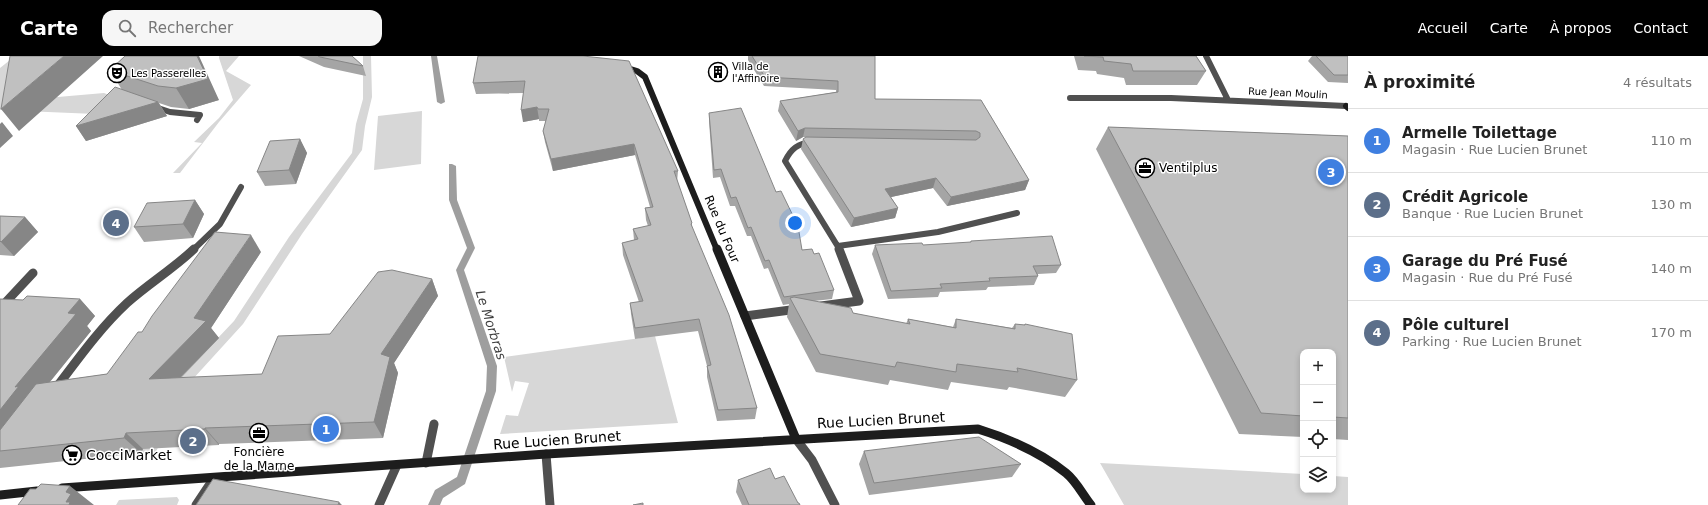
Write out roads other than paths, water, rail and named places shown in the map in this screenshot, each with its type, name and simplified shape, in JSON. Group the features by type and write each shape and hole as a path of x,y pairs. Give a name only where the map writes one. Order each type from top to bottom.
{"street":[{"path":"1206,56 1228,100"},
{"name":"Rue du Four","path":"612,64 636,69 645,76 796,439"},
{"name":"Rue Jean Moulin","path":"1070,98 1228,100 1347,106"},
{"path":"142,102 170,112 200,115 198,120"},
{"path":"745,316 858,301 838,246 785,161 789,151 803,142 818,142"},
{"path":"52,394 90,344 127,302 181,261 220,224 241,187"},
{"path":"838,246 938,232 1017,212"},
{"path":"5,303 33,273"},
{"path":"426,463 434,424"},
{"name":"Rue Lucien Brunet","path":"0,495 117,483 437,463 546,454 978,429 1028,448 1067,474 1091,505"},
{"path":"796,439 812,460 835,505"},
{"path":"546,454 550,505"},
{"path":"379,505 397,465"},
{"path":"196,505 214,478"}],"waterway":[{"name":"Le Morbras","path":"434,56 441,102"},
{"name":"Le Morbras","path":"434,505 439,494 461,480 491,391 492,366 460,270 471,248 453,200 452,166"}],"place":[{"name":"Villa de l'Affinoire","path":"718,72"},
{"name":"Les Passerelles","path":"117,73"},
{"name":"Ventilplus","path":"1145,168"},
{"name":"Garage du Pré Fusé","path":"1331,172"},
{"name":"Pôle culturel","path":"116,223"},
{"name":"Armelle Toilettage","path":"326,429"},
{"name":"Foncière de la Marne","path":"259,433"},
{"name":"Crédit Agricole","path":"193,441"},
{"name":"CocciMarket","path":"72,455"}]}
